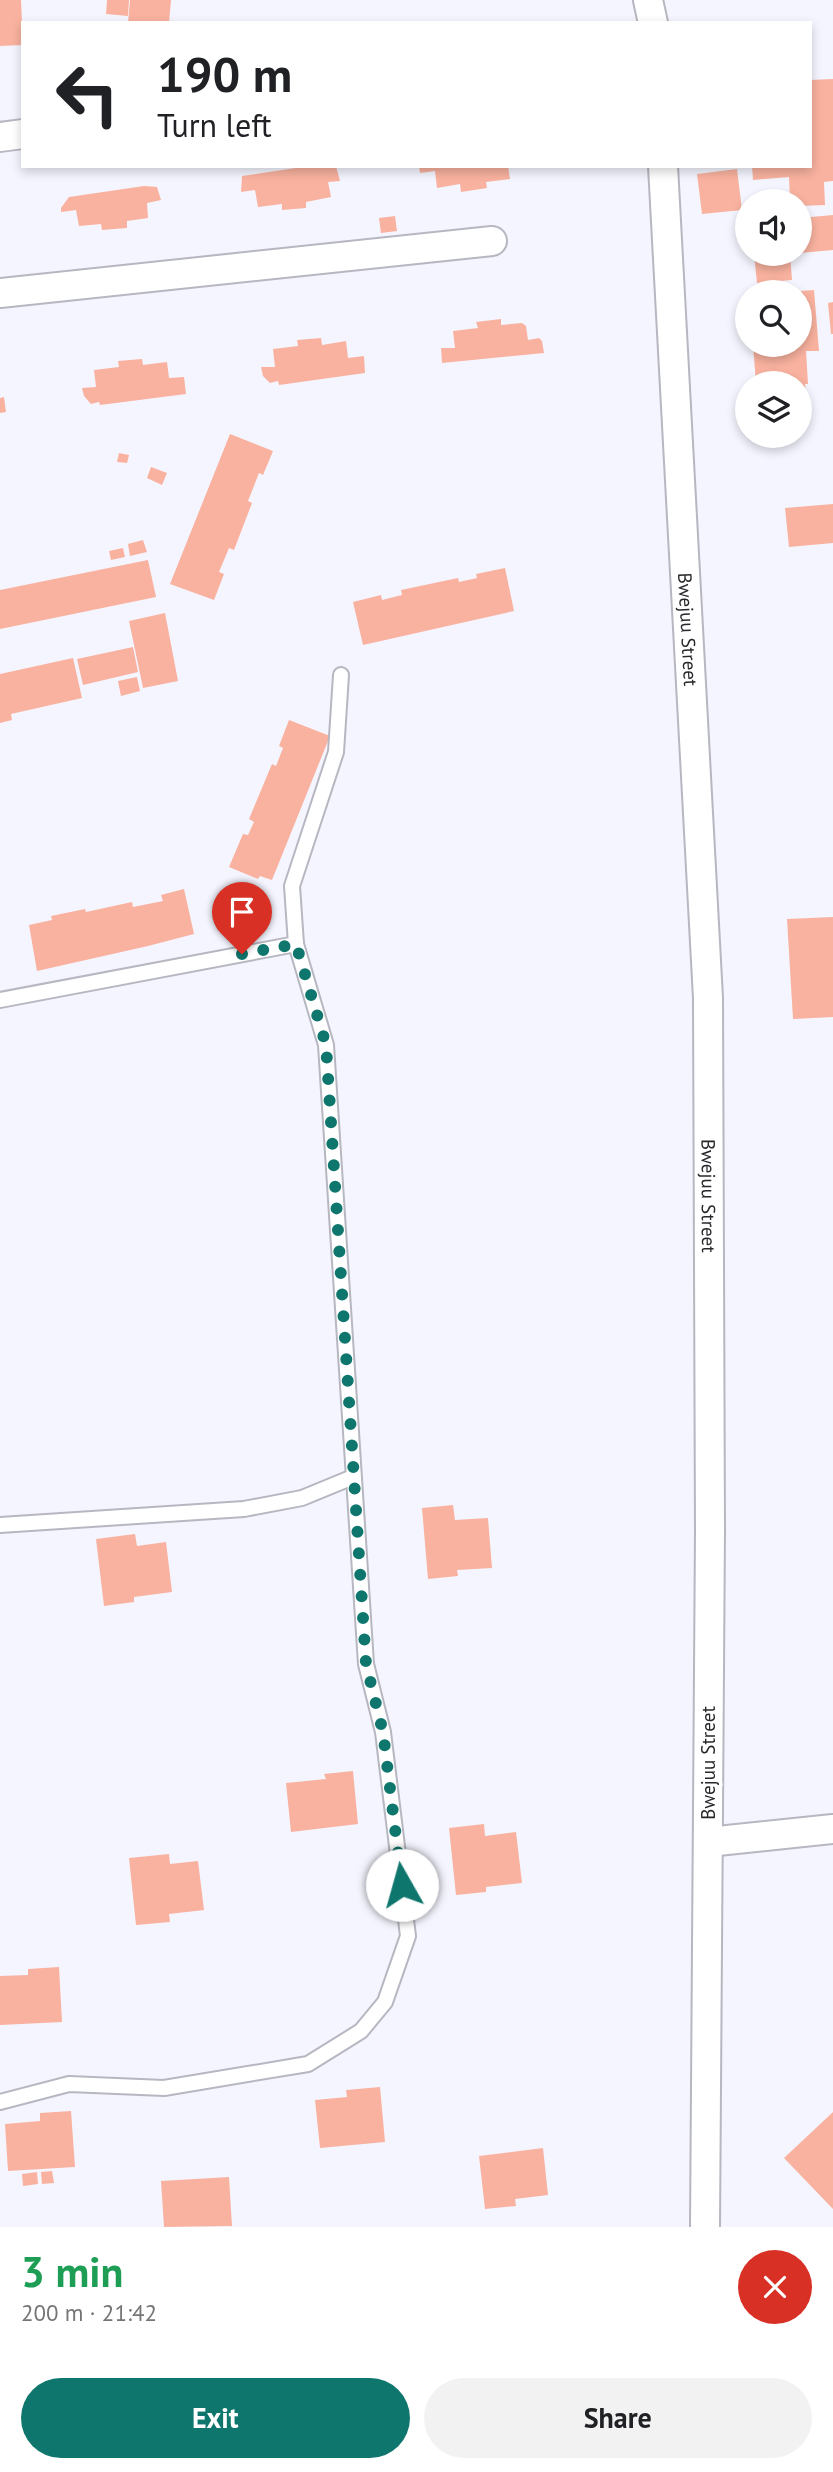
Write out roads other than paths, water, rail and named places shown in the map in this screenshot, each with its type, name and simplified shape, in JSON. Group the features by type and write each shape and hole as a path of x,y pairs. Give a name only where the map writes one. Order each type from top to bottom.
{"street":[{"path":"648,0 653,21"},
{"path":"0,137 21,134"},
{"name":"Bwejuu Street","path":"663,168 708,999 710,1544 705,2227"},
{"path":"0,293 492,241"},
{"path":"708,1842 833,1829"}],"lane":[{"path":"0,2102 69,2084 164,2088 307,2064 361,2031 385,2002 408,1936 383,1732 366,1664 326,1045 296,944 292,886 336,752 341,675"},
{"path":"0,1000 296,944"},
{"path":"0,1525 244,1508 302,1498 354,1477"}]}
